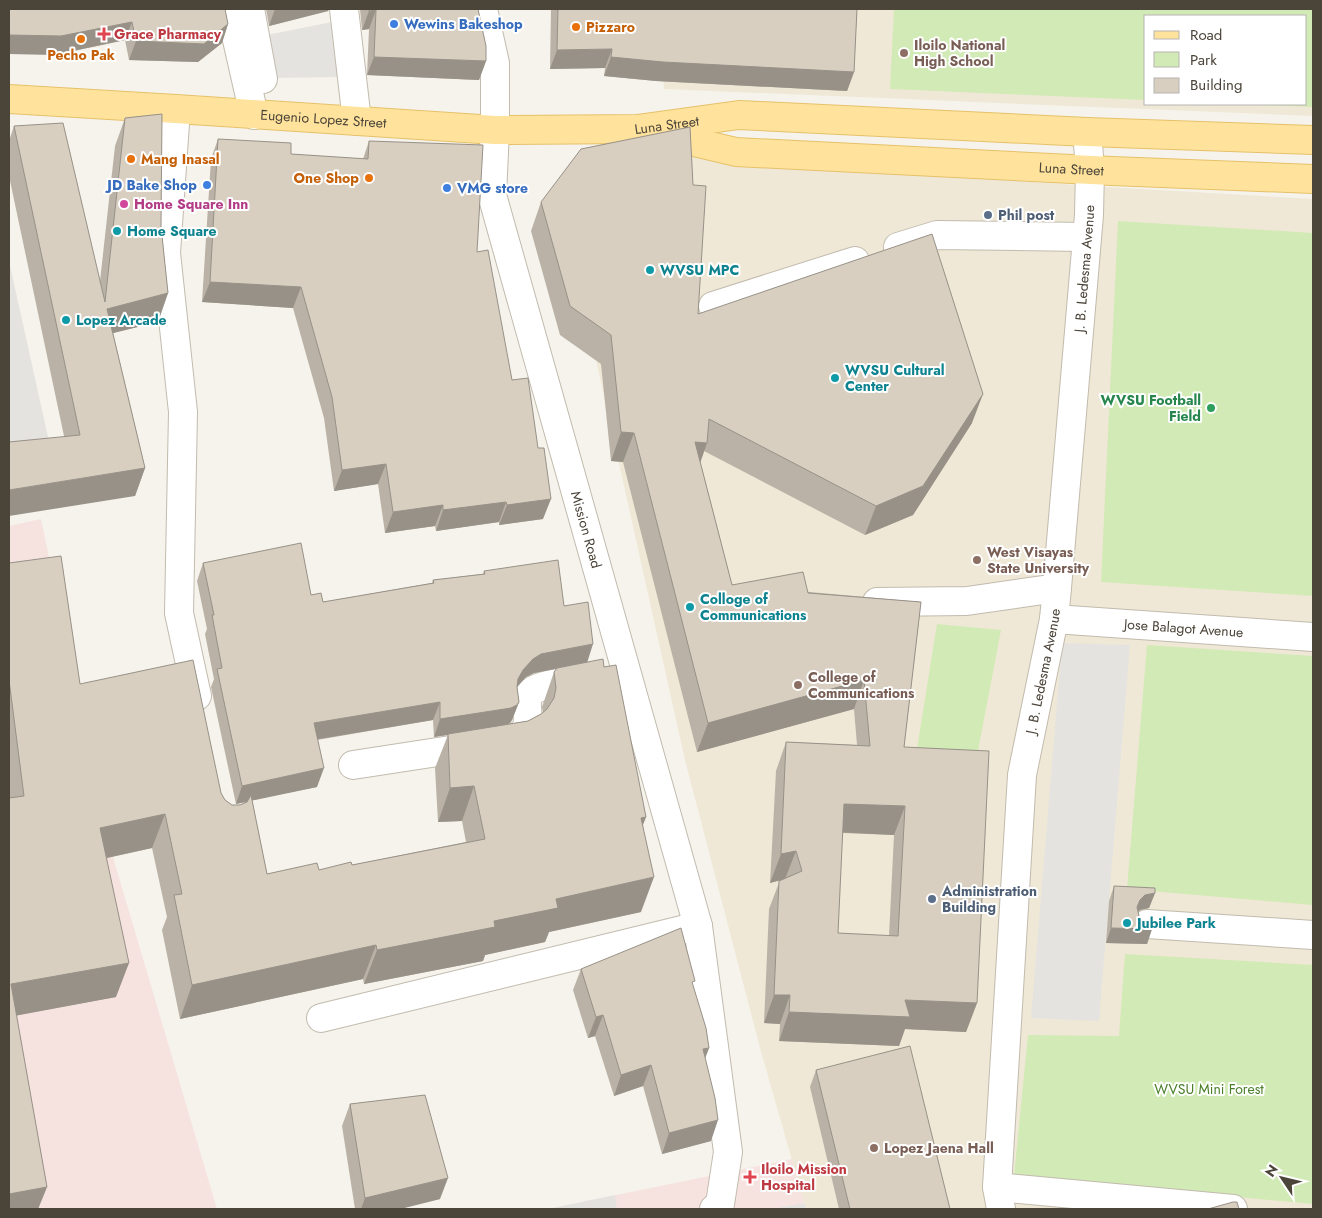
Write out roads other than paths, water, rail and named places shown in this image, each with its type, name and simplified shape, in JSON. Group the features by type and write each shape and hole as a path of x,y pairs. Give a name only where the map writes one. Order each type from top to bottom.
{"main road":[{"name":"Eugenio Lopez Street","path":"9,99 495,130 637,129"},
{"name":"Luna Street","path":"637,129 740,115 1087,132 1313,140"},
{"name":"Luna Street","path":"637,129 736,152 1313,178"}],"street":[{"path":"230,9 262,115"},
{"path":"250,9 262,115"},
{"path":"344,9 357,121"},
{"name":"Mission Road","path":"484,9 495,63 495,130 492,195 698,926 728,1152 720,1204 714,1209"},
{"path":"176,109 166,253 182,412 179,613 202,719"},
{"name":"J. B. Ledesma Avenue","path":"999,1198 1022,775 1054,619 1089,215 1090,169 1087,132"},
{"path":"713,306 937,235 1086,237"},
{"path":"848,602 967,601 1057,588"},
{"name":"Jose Balagot Avenue","path":"1054,619 1313,637"},
{"path":"353,765 510,741 521,735 528,724 526,704 530,694 537,688 626,671"},
{"path":"1147,924 1313,935"},
{"path":"321,1018 698,926"},
{"path":"999,1198 1232,1209"}],"place":[{"name":"Wewins Bakeshop","path":"394,24"},
{"name":"Pizzaro","path":"576,27"},
{"name":"Grace Pharmacy","path":"104,34"},
{"name":"Pecho Pak","path":"81,39"},
{"name":"Iloilo National High School","path":"904,53"},
{"name":"Mang Inasal","path":"131,159"},
{"name":"One Shop","path":"369,178"},
{"name":"JD Bake Shop","path":"207,185"},
{"name":"VMG store","path":"447,188"},
{"name":"Home Square Inn","path":"124,204"},
{"name":"Phil post","path":"988,215"},
{"name":"Home Square","path":"117,231"},
{"name":"WVSU MPC","path":"650,270"},
{"name":"Lopez Arcade","path":"66,320"},
{"name":"WVSU Cultural Center","path":"835,378"},
{"name":"WVSU Football Field","path":"1211,408"},
{"name":"West Visayas State University","path":"977,560"},
{"name":"Colloge of Communications","path":"690,607"},
{"name":"College of Communications","path":"798,685"},
{"name":"Administration Building","path":"932,899"},
{"name":"Jubilee Park","path":"1127,923"},
{"name":"Lopez Jaena Hall","path":"874,1148"},
{"name":"Iloilo Mission Hospital","path":"750,1177"}],"park label":[{"name":"WVSU Mini Forest","path":"1209,1089"}]}
